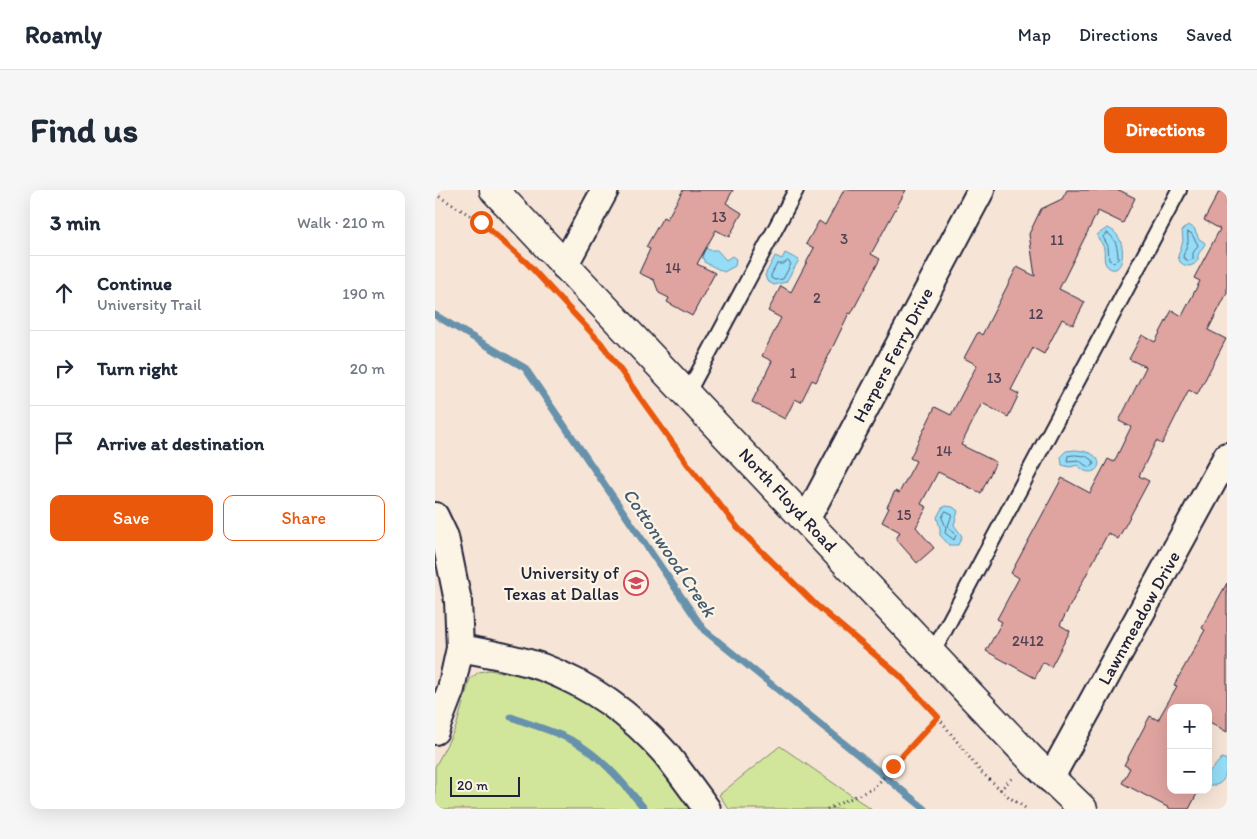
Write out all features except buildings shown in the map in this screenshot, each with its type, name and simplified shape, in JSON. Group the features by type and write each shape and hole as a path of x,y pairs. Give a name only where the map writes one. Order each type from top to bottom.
{"street":[{"name":"North Floyd Road","path":"494,190 1050,779 1083,809"},
{"path":"564,266 605,190"},
{"name":"Harpers Ferry Drive","path":"806,520 981,190"},
{"name":"Lawnmeadow Drive","path":"1050,779 1227,456"},
{"path":"435,516 445,537 458,601 460,648 451,689 435,730"},
{"path":"460,648 541,667 577,682 602,696 631,720 665,754 707,809"}],"lane":[{"path":"687,394 796,190"},
{"path":"932,654 1179,190"}],"path":[{"path":"435,194 481,222 521,258"},
{"path":"601,343 689,466 739,529 816,605 899,675 938,717 980,771 1000,790 1027,809"},
{"path":"827,809 874,788 938,717"},
{"path":"1000,790 1016,775"}],"green space":[{"path":"489,670 537,680 575,697 595,709 631,738 661,771 691,809 435,809 435,767 456,727 470,679 479,672"},
{"path":"780,746 871,809 729,809 719,795"}],"water":[{"path":"1188,225 1194,228 1199,239 1205,244 1198,255 1198,260 1190,266 1180,262 1178,256 1183,241 1182,230"},
{"path":"1107,228 1119,238 1122,246 1123,255 1121,262 1114,269 1106,265 1104,250 1097,235"},
{"path":"705,247 709,250 717,250 726,260 732,256 736,259 735,266 724,272 704,262 702,258"},
{"path":"785,253 799,260 786,282 774,285 767,281 765,275 775,256 782,259"},
{"path":"1066,451 1088,452 1095,457 1099,462 1095,470 1090,472 1084,471 1078,465 1070,467 1062,465 1061,456"},
{"path":"946,506 953,507 958,511 954,525 962,536 958,545 949,545 940,535 937,517 942,508"},
{"path":"1222,758 1227,760 1224,778 1218,784 1212,785 1212,769"}],"waterway":[{"name":"Cottonwood Creek","path":"435,315 525,368 704,630 925,809"},
{"path":"511,717 560,735 586,749 610,769 645,809"}],"place":[{"name":"University of Texas at Dallas","path":"636,583"}],"route":[{"path":"481,222 527,263 601,343 641,397 656,423 739,529 816,605 899,675 938,717 893,766"}]}
